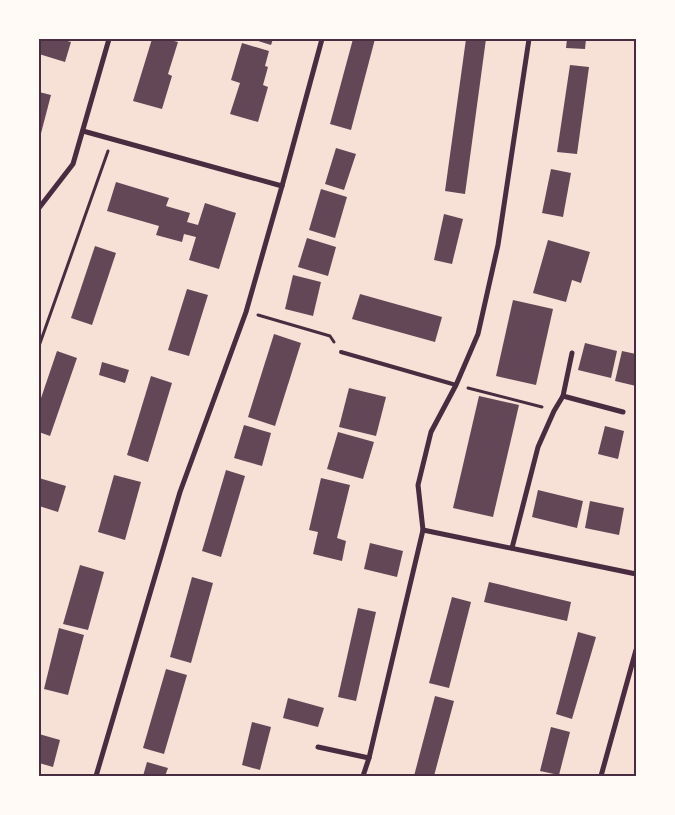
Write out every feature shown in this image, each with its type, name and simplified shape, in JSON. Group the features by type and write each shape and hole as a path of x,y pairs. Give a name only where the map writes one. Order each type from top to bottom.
{"street":[{"path":"39,208 74,164 109,39"},
{"path":"96,776 180,492 246,312 322,39"},
{"path":"363,776 369,758 423,530 418,485 432,432 456,385 478,334 498,245 529,39"},
{"path":"83,131 282,186"},
{"path":"512,548 538,447 563,396 572,353"},
{"path":"563,396 623,412"},
{"path":"423,530 636,574"},
{"path":"601,776 636,650"},
{"path":"318,747 369,758"}],"lane":[{"path":"341,352 456,385"}],"path":[{"path":"39,346 112,139"},
{"path":"246,312 330,336 341,352"},
{"path":"456,385 554,411"}],"building":[{"path":"39,39 60,39 71,42 65,62 39,54"},
{"path":"152,39 166,39 178,42 168,74 172,76 162,109 133,101"},
{"path":"252,39 273,39 271,45"},
{"path":"353,39 375,39 351,130 330,124"},
{"path":"466,39 486,39 465,194 445,191"},
{"path":"567,39 586,39 585,49 566,48"},
{"path":"242,43 269,51 265,66 268,67 263,85 268,87 258,122 230,114 240,83 231,80"},
{"path":"570,65 589,67 577,154 557,152"},
{"path":"39,92 51,95 39,141"},
{"path":"336,148 356,154 344,190 325,184"},
{"path":"551,169 571,173 563,217 542,213"},
{"path":"116,182 169,198 166,206 190,213 187,222 198,225 205,203 236,213 219,269 189,260 196,237 184,234 182,242 156,235 159,226 107,211"},
{"path":"321,189 347,197 335,238 309,230"},
{"path":"444,214 463,219 452,264 434,260"},
{"path":"307,238 336,247 328,276 298,267"},
{"path":"548,240 590,252 581,283 572,280 566,302 533,293"},
{"path":"95,246 116,253 92,325 71,318"},
{"path":"293,275 321,282 313,316 285,309"},
{"path":"187,289 208,295 189,356 168,350"},
{"path":"360,294 442,317 435,342 352,319"},
{"path":"513,300 553,309 536,385 496,376"},
{"path":"274,334 301,343 275,426 248,417"},
{"path":"585,343 617,351 611,378 578,370"},
{"path":"57,351 77,358 50,436 39,432 39,404"},
{"path":"622,351 636,354 636,386 615,381"},
{"path":"102,362 129,370 125,383 99,375"},
{"path":"151,376 172,383 148,462 127,455"},
{"path":"349,388 386,397 376,436 339,427"},
{"path":"479,396 519,405 493,517 453,508"},
{"path":"244,425 271,433 262,466 234,458"},
{"path":"605,426 624,431 618,459 598,454"},
{"path":"338,432 374,442 363,479 327,469"},
{"path":"226,470 245,476 221,557 202,551"},
{"path":"114,475 141,482 125,540 98,532"},
{"path":"39,478 66,486 58,512 39,506"},
{"path":"321,478 350,485 337,538 346,541 342,561 313,554 318,532 309,530"},
{"path":"538,490 583,501 577,528 532,517"},
{"path":"590,501 624,508 619,535 585,528"},
{"path":"370,543 403,551 397,577 364,569"},
{"path":"80,565 104,572 88,630 63,624"},
{"path":"192,577 213,583 191,663 170,657"},
{"path":"489,582 571,602 567,621 484,602"},
{"path":"452,597 471,602 449,688 429,683"},
{"path":"358,608 376,612 356,701 338,697"},
{"path":"59,628 84,635 68,695 44,689"},
{"path":"578,632 596,637 572,719 556,714"},
{"path":"166,669 187,675 164,754 143,748"},
{"path":"435,696 454,701 434,776 414,776"},
{"path":"288,698 324,708 318,727 283,718"},
{"path":"252,722 271,727 260,770 242,765"},
{"path":"551,727 570,732 559,775 540,771"},
{"path":"39,734 60,740 53,767 39,763"},
{"path":"147,762 168,768 165,776 143,776"}]}
